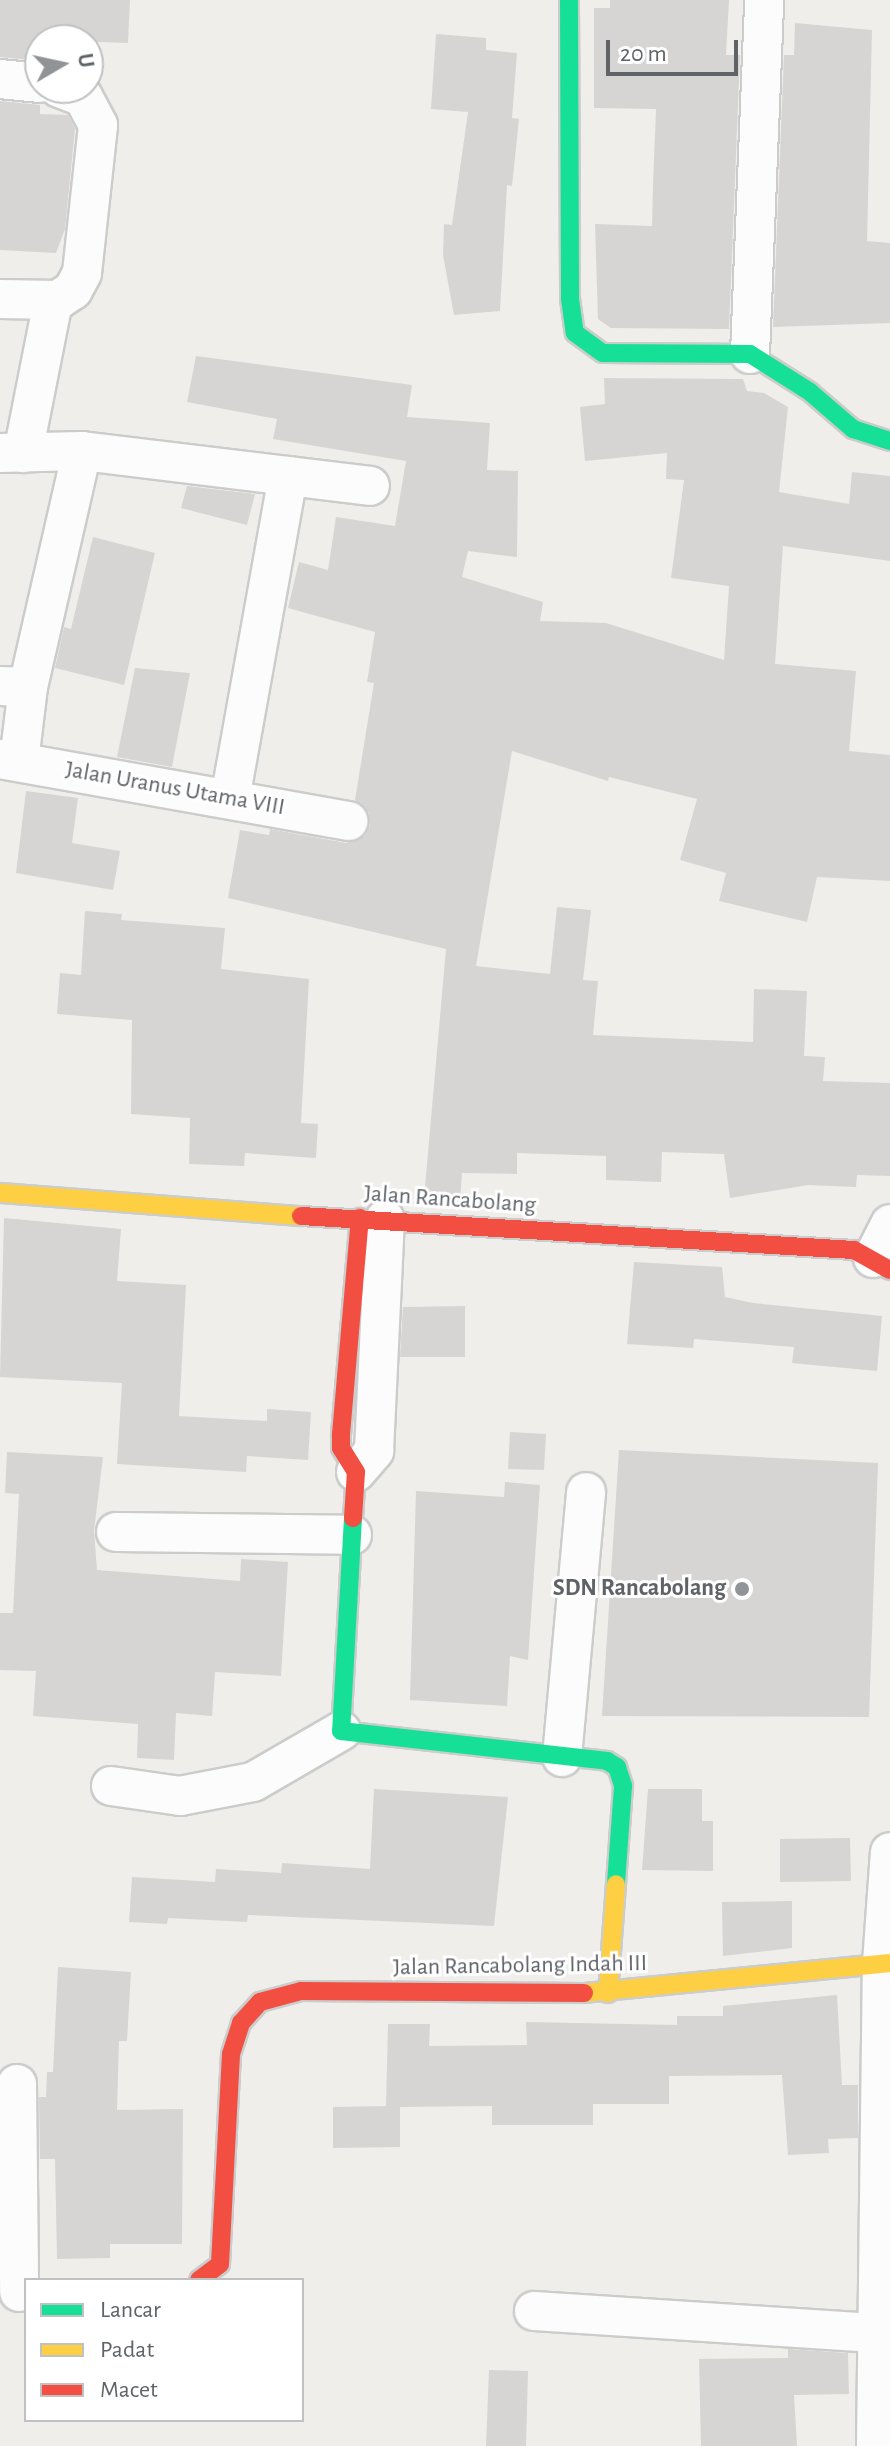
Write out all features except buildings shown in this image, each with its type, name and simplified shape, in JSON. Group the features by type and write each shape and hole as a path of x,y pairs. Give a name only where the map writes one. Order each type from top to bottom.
{"street":[{"path":"569,0 570,299 575,333 603,353 750,354 810,392 853,429 890,441"},
{"path":"750,354 764,0"},
{"path":"0,79 24,81"},
{"path":"0,299 53,301 68,295 79,281 91,220 98,125 81,104"},
{"path":"53,301 11,453 82,451 370,486"},
{"path":"10,760 14,686 82,451"},
{"path":"230,799 288,476"},
{"name":"Jalan Uranus Utama VIII","path":"10,760 349,821"},
{"name":"Jalan Rancabolang","path":"0,1193 854,1250 881,1264"},
{"path":"341,1731 356,1472 374,1451 372,1218"},
{"path":"881,1264 890,1224"},
{"path":"562,1757 586,1492"},
{"path":"116,1532 352,1535"},
{"path":"111,1786 180,1796 253,1782 341,1731 607,1761 617,1767 623,1786 608,1993"},
{"path":"876,2446 875,2333 890,1852"},
{"name":"Jalan Rancabolang Indah III","path":"202,2278 220,2264 231,2054 241,2023 260,2002 301,1991 608,1993 886,1963"},
{"path":"15,2292 17,2084"},
{"path":"534,2311 875,2333"}],"traffic: fast":[{"path":"569,0 570,299 575,333 603,353 750,354 810,392 853,429 890,441"},
{"path":"353,1518 341,1731 607,1761 617,1767 623,1786 616,1884"}],"traffic: slow":[{"path":"0,1193 301,1216"},
{"path":"608,1993 616,1884"},
{"path":"584,1993 890,1963"}],"traffic: jam":[{"path":"301,1216 854,1250 890,1270"},
{"path":"353,1518 356,1472 341,1448 341,1434 360,1218"},
{"path":"202,2278 220,2264 231,2054 241,2023 260,2002 301,1991 584,1993"}],"place":[{"name":"SDN Rancabolang","path":"742,1589"}]}
